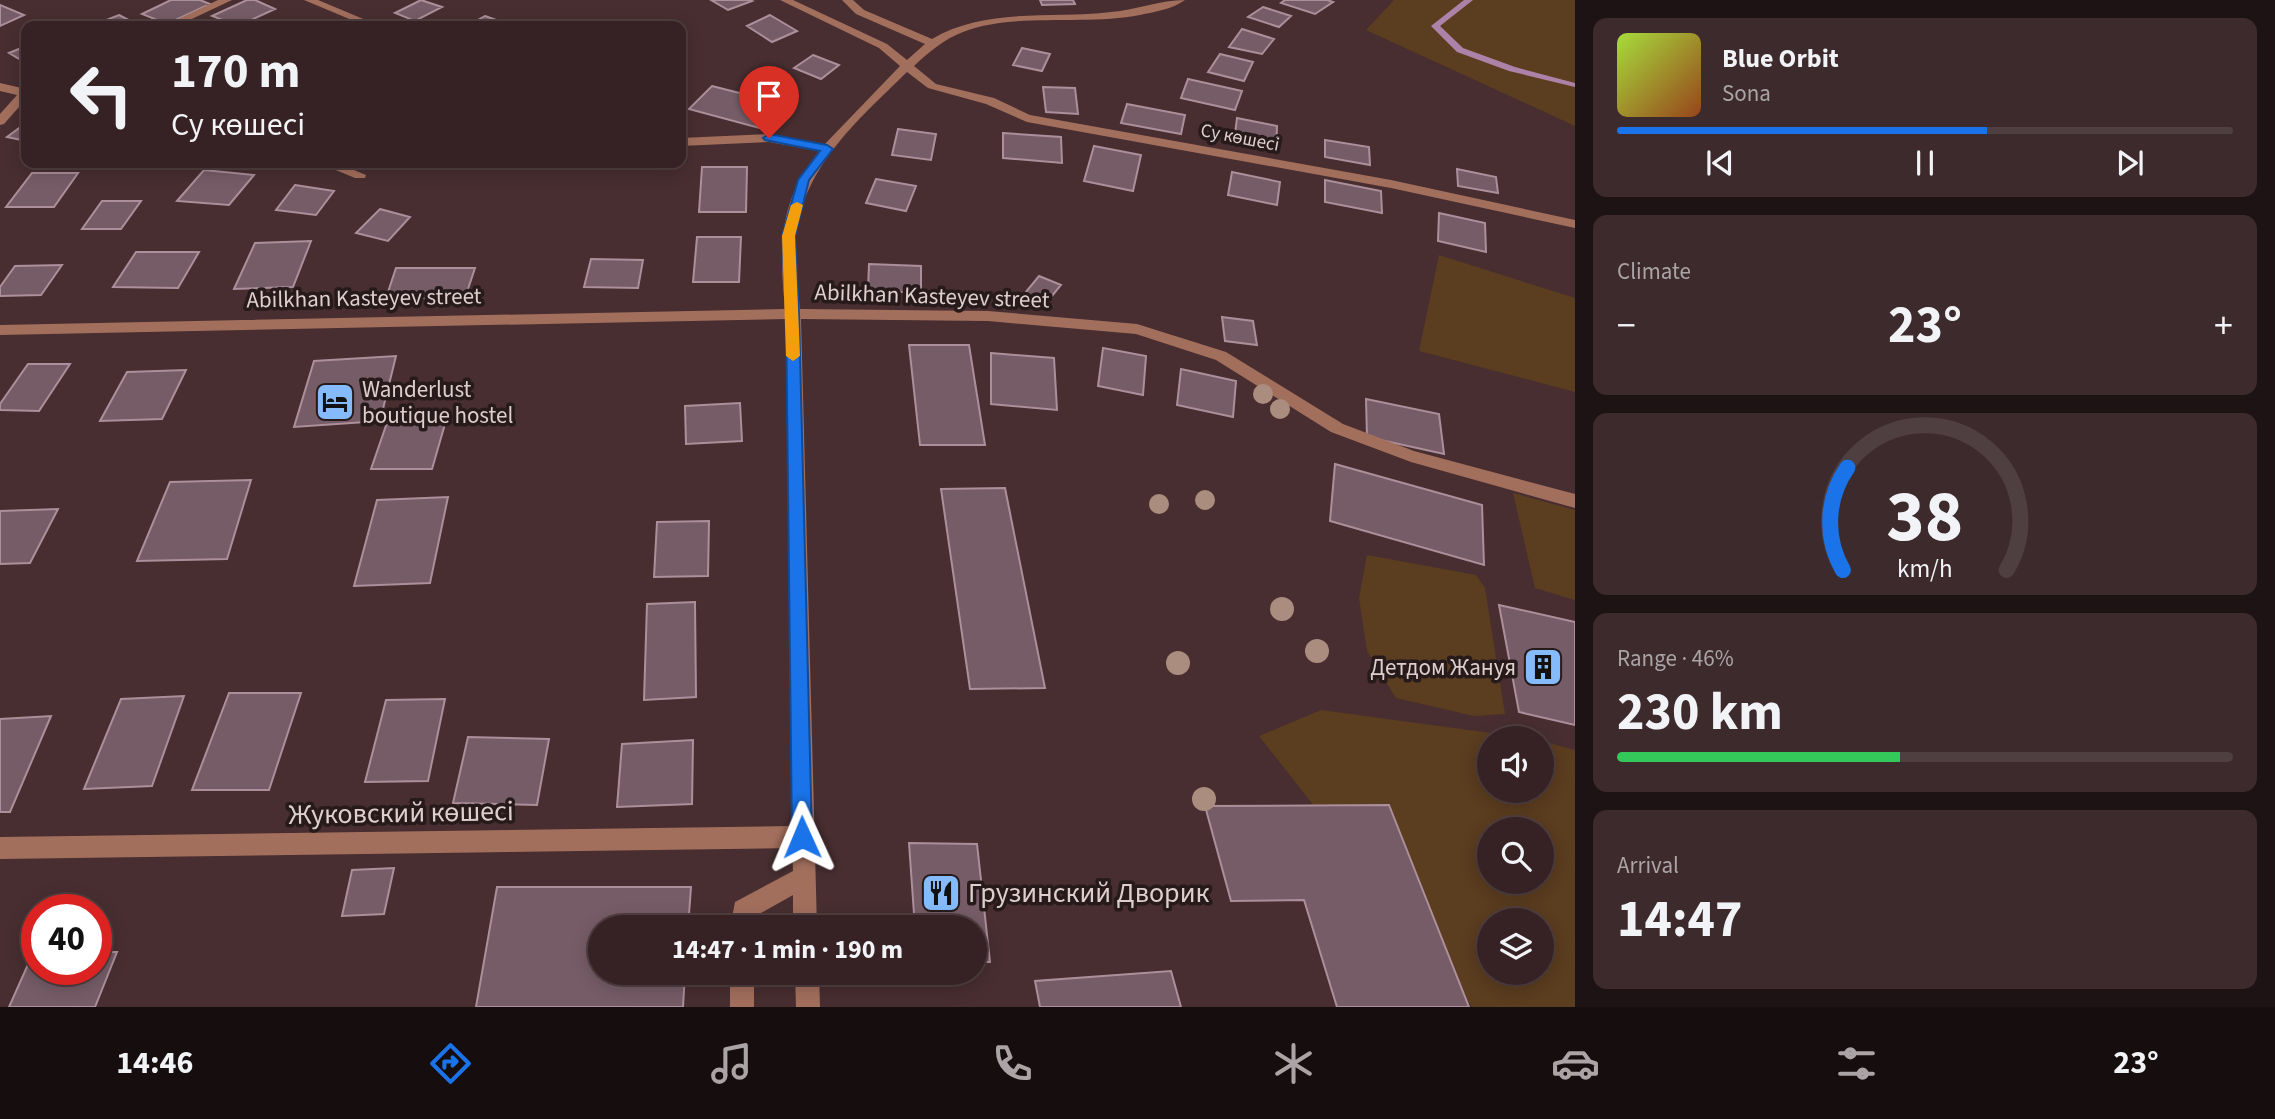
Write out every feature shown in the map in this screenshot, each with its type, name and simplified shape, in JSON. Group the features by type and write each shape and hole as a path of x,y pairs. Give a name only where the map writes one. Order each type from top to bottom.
{"street":[{"path":"180,21 227,0"},
{"path":"309,0 362,21"},
{"name":"Су көшесі","path":"785,0 883,46 932,86 990,102 1027,118 1391,184 1575,224"},
{"path":"847,0 860,12 933,43"},
{"path":"804,915 793,314 788,236 804,180 827,149 907,65 933,43 967,26 1018,18 1099,17 1165,7 1180,0"},
{"path":"0,87 21,91"},
{"path":"0,121 21,98"},
{"path":"686,142 769,138 827,149"},
{"path":"341,168 360,174"},
{"name":"Abilkhan Kasteyev street","path":"0,330 793,314 988,316 1137,330 1221,356 1337,428 1411,456 1575,501"},
{"name":"Жуковский көшесі","path":"0,848 802,837"},
{"path":"743,915 743,910 803,877"},
{"path":"742,985 742,1007"},
{"path":"807,985 808,1007"}],"shaded area":[{"path":"1394,0 1575,0 1575,126 1366,30"},
{"path":"1439,255 1575,298 1575,392 1419,351"},
{"path":"1513,493 1575,510 1575,600 1535,588"},
{"path":"1367,555 1476,575 1485,588 1505,714 1474,716 1396,698 1367,651 1359,598"},
{"path":"1321,710 1477,731 1477,803 1554,803 1554,744 1575,750 1575,1007 1472,1007 1259,736"}],"building":[{"path":"171,0 200,0 210,4 173,21 160,21 142,14"},
{"path":"247,0 255,0 275,9 249,21 225,21 212,16"},
{"path":"421,0 442,7 415,21 395,13"},
{"path":"711,0 749,0 752,1 728,10"},
{"path":"1040,0 1073,0 1075,4 1042,5"},
{"path":"1285,0 1333,2 1315,14 1281,3"},
{"path":"0,5 24,15 0,26"},
{"path":"1263,7 1291,16 1279,27 1248,17"},
{"path":"119,15 130,21 104,21"},
{"path":"770,15 797,31 772,42 747,26"},
{"path":"485,16 499,21 476,21"},
{"path":"1242,29 1274,39 1262,54 1229,47"},
{"path":"21,48 21,60 9,53"},
{"path":"1022,48 1050,54 1042,71 1013,65"},
{"path":"1220,54 1253,62 1244,81 1208,72"},
{"path":"813,55 839,65 821,79 794,68"},
{"path":"1188,79 1242,91 1235,110 1181,98"},
{"path":"712,86 790,106 763,129 689,109"},
{"path":"1043,87 1075,88 1078,114 1046,112"},
{"path":"1127,104 1185,115 1181,134 1121,123"},
{"path":"1237,118 1277,126 1276,150 1234,142"},
{"path":"21,127 21,140 7,137"},
{"path":"898,129 936,134 931,160 892,155"},
{"path":"1003,133 1061,137 1062,163 1003,158"},
{"path":"1325,140 1369,147 1370,165 1325,157"},
{"path":"1094,146 1141,155 1133,191 1084,181"},
{"path":"702,167 747,167 746,212 699,212"},
{"path":"1457,169 1496,177 1498,193 1458,186"},
{"path":"204,170 254,175 229,205 177,201"},
{"path":"1232,172 1280,182 1277,205 1228,195"},
{"path":"32,173 78,173 54,207 6,207"},
{"path":"876,179 916,186 906,211 866,203"},
{"path":"1325,180 1381,191 1382,213 1325,202"},
{"path":"295,185 334,191 316,215 276,210"},
{"path":"102,201 141,201 121,229 82,229"},
{"path":"380,209 410,217 388,241 356,233"},
{"path":"1439,213 1485,223 1486,252 1438,241"},
{"path":"697,237 741,237 739,282 693,282"},
{"path":"311,241 293,287 234,289 255,243"},
{"path":"136,252 199,252 178,288 113,287"},
{"path":"591,259 643,260 638,288 584,287"},
{"path":"869,264 921,266 921,293 868,290"},
{"path":"62,265 41,295 0,296 0,287 15,266"},
{"path":"396,268 475,268 465,298 386,298"},
{"path":"1039,276 1061,285 1047,302 1025,293"},
{"path":"1222,317 1253,321 1257,345 1225,341"},
{"path":"909,345 969,345 985,445 920,445"},
{"path":"1103,348 1146,356 1143,395 1098,386"},
{"path":"991,353 1054,358 1057,410 991,404"},
{"path":"396,356 380,421 294,427 314,361"},
{"path":"28,364 70,364 39,411 0,410 0,404"},
{"path":"1181,369 1236,381 1233,417 1177,405"},
{"path":"186,370 162,419 100,421 127,372"},
{"path":"1366,399 1439,414 1444,454 1367,437"},
{"path":"740,403 742,441 686,444 685,406"},
{"path":"389,417 447,417 432,469 371,469"},
{"path":"1335,464 1482,505 1484,565 1330,521"},
{"path":"251,480 227,559 137,561 170,482"},
{"path":"1005,488 1045,688 970,689 941,489"},
{"path":"448,497 430,583 354,586 377,500"},
{"path":"58,509 30,563 0,564 0,511"},
{"path":"709,521 708,576 654,577 657,522"},
{"path":"695,602 696,697 644,700 647,604"},
{"name":"Детдом Жануя","path":"1499,605 1575,622 1575,725 1519,712"},
{"path":"229,693 301,693 269,790 192,790"},
{"path":"184,696 152,786 84,789 121,699"},
{"path":"445,699 428,781 365,782 386,700"},
{"path":"51,716 10,812 0,812 0,719"},
{"path":"468,737 549,739 537,805 453,803"},
{"path":"693,740 692,804 617,807 622,744"},
{"path":"1389,805 1469,1007 1337,1007 1304,900 1231,901 1205,806"},
{"path":"909,843 977,844 985,915 914,915"},
{"path":"394,868 384,914 342,916 352,870"},
{"path":"497,887 691,887 689,915 588,915 588,985 684,985 683,1007 476,1007"},
{"path":"987,935 990,962 987,962"},
{"path":"112,952 117,952 112,964"},
{"path":"1171,971 1181,1007 1040,1007 1035,981"},
{"path":"21,980 21,985 104,985 95,1007 9,1007"}],"waterway":[{"path":"1469,0 1435,26 1460,50 1512,69 1575,85"}],"slow traffic":[{"path":"793,356 788,236 797,205"}],"place":[{"name":"Wanderlust boutique hostel","path":"335,402"},
{"name":"Детдом Жануя","path":"1543,667"},
{"name":"Грузинский Дворик","path":"941,893"}],"route":[{"path":"769,138 827,149 804,180 788,236 793,314 802,837"}]}
